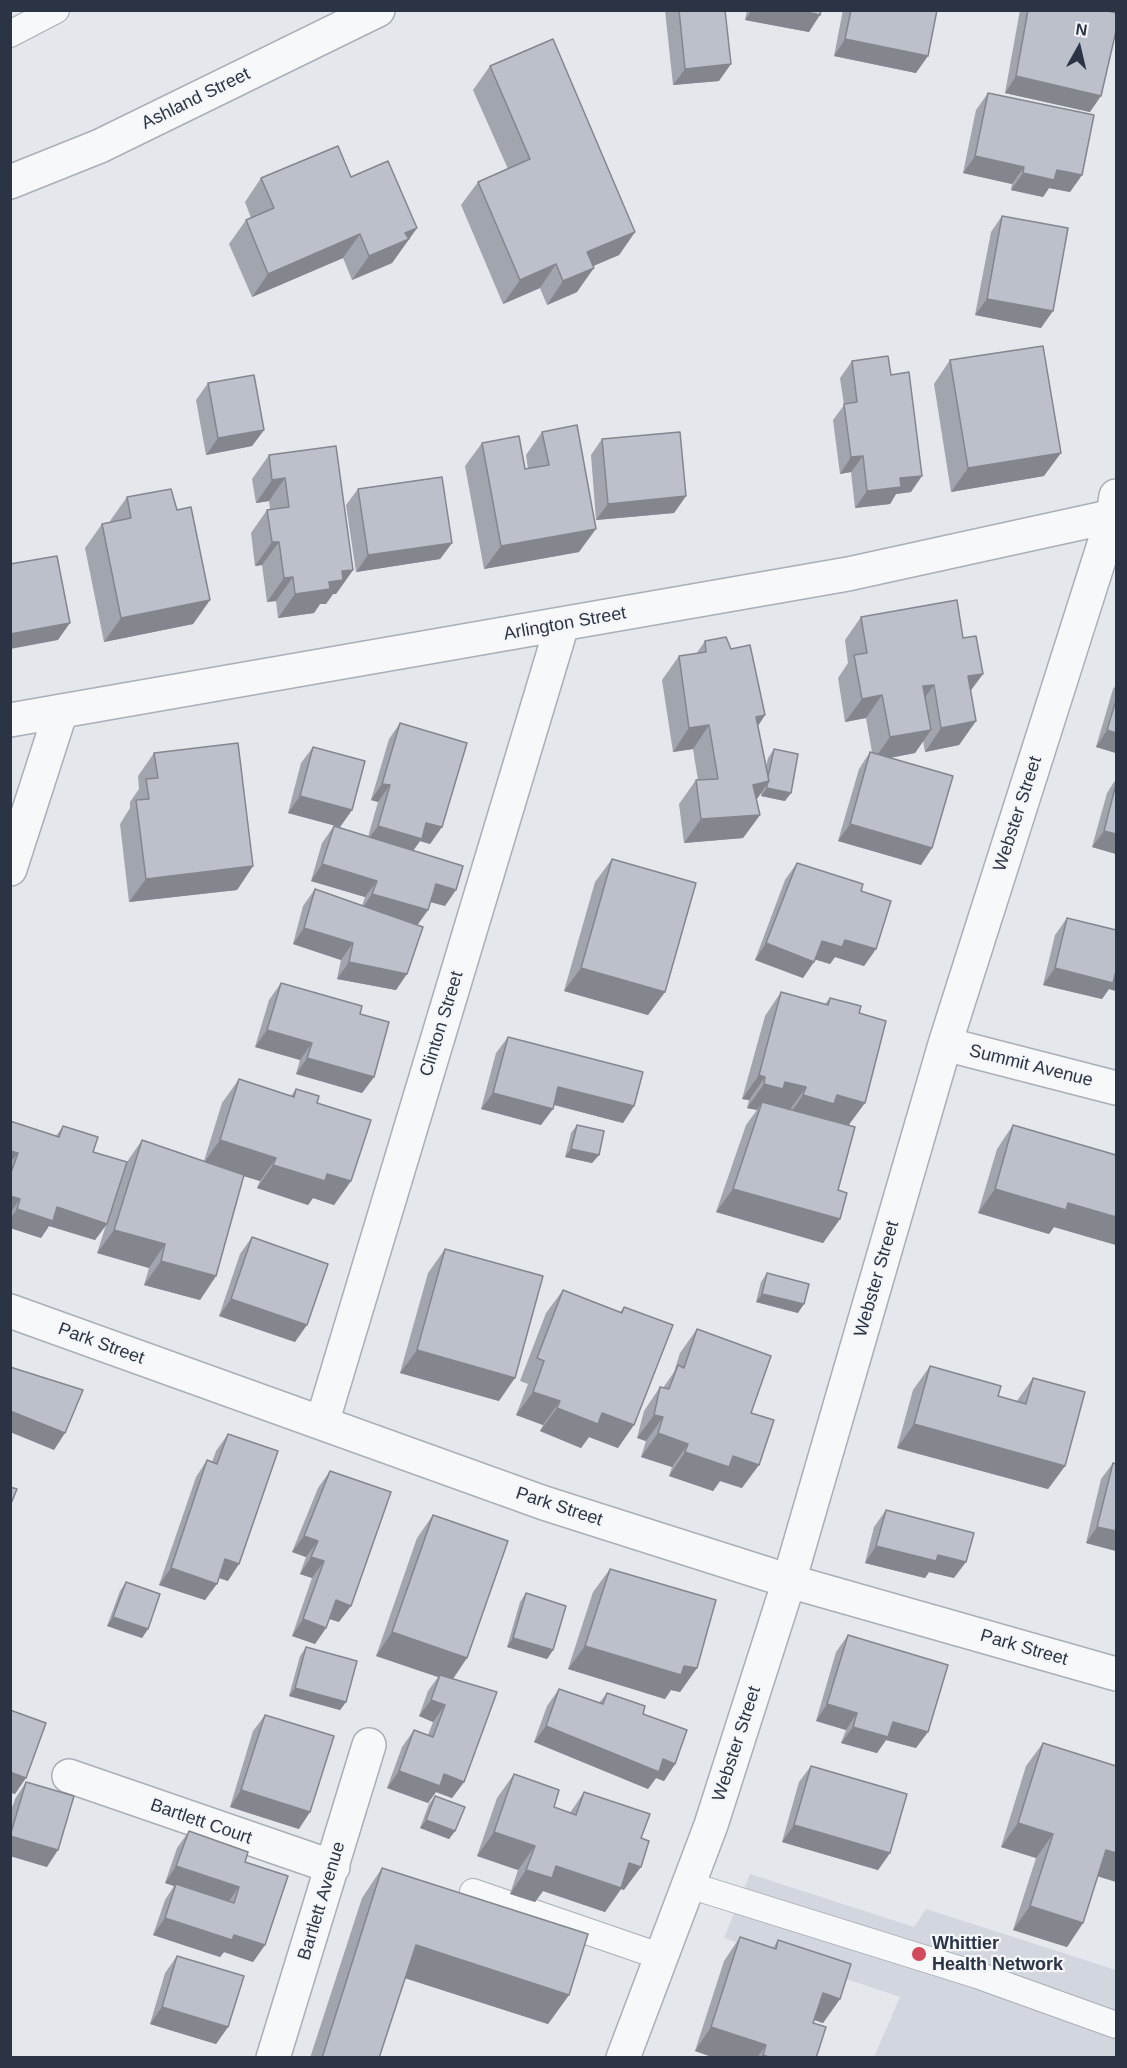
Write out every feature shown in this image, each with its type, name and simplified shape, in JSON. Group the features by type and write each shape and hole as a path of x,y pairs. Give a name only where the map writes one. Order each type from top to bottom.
{"street":[{"name":"Ashland Street","path":"10,182 100,146 378,10"},
{"name":"Arlington Street","path":"10,720 848,574 1115,510"},
{"name":"Webster Street","path":"623,2058 711,1825 789,1581 945,1044 1115,510"},
{"name":"Clinton Street","path":"322,1423 562,625"},
{"path":"10,869 60,711"},
{"name":"Summit Avenue","path":"945,1044 1116,1088"},
{"name":"Park Street","path":"10,1311 544,1503 789,1581 1116,1674"},
{"name":"Bartlett Avenue","path":"273,2058 369,1745"},
{"name":"Bartlett Court","path":"69,1776 333,1868"}],"lane":[{"path":"10,34 56,10"},
{"path":"689,1885 966,1972 1116,2025"},
{"path":"473,1892 662,1957"}],"shaded area":[{"name":"Whittier Health Network","path":"750,1874 914,1927 926,1909 1116,1970 1116,2057 874,2057 900,1997 724,1938"}],"building":[{"path":"679,10 725,10 731,64 685,69"},
{"path":"797,10 821,10 820,15"},
{"path":"851,10 937,10 928,56 845,39"},
{"path":"1028,10 1104,10 1116,13 1116,31 1101,96 1016,76"},
{"path":"553,39 635,232 587,252 594,268 563,281 556,264 520,280 478,182 530,159 490,66"},
{"path":"988,93 1094,115 1082,175 1057,170 1054,180 1023,173 1024,167 975,156"},
{"path":"338,146 351,177 388,161 417,228 405,233 409,239 369,256 360,234 268,274 246,220 274,208 261,178"},
{"path":"1002,216 1068,228 1053,311 987,299"},
{"path":"1043,346 1061,453 968,468 950,360"},
{"path":"888,356 891,375 909,372 922,476 900,478 901,487 867,491 863,456 851,457 844,404 857,402 852,361"},
{"path":"254,375 264,430 218,438 208,383"},
{"path":"577,425 596,529 501,546 482,443 519,436 525,469 549,465 542,432"},
{"path":"680,432 686,496 608,504 602,439"},
{"path":"336,446 353,570 342,571 343,580 329,582 330,589 295,594 293,577 284,578 279,542 272,542 267,510 289,507 285,478 272,480 269,455"},
{"path":"442,477 452,543 368,555 358,489"},
{"path":"171,489 177,510 191,507 210,600 121,618 102,524 131,518 127,497"},
{"path":"57,556 70,623 10,634 10,564"},
{"path":"957,600 963,638 976,636 983,674 968,676 976,721 941,728 934,685 923,686 931,730 890,737 882,695 862,699 854,655 867,653 861,617"},
{"path":"726,637 731,649 750,645 765,715 756,717 769,781 753,785 760,815 701,819 696,780 718,779 709,725 689,728 679,656 706,652 705,641"},
{"path":"1116,700 1116,733 1107,730"},
{"path":"400,723 467,743 442,827 426,823 422,839 378,826 390,785 382,784"},
{"path":"238,743 253,866 146,879 136,800 149,799 146,779 158,778 154,753"},
{"path":"313,747 365,761 352,810 300,796"},
{"path":"774,749 798,754 791,793 767,788"},
{"path":"870,752 953,776 932,848 850,824"},
{"path":"1116,784 1116,834 1104,831"},
{"path":"334,826 463,866 456,890 436,884 428,910 372,894 377,881 322,864"},
{"path":"612,859 696,883 665,992 581,968"},
{"path":"797,863 863,884 861,891 891,901 876,949 845,940 842,947 822,941 814,962 766,943"},
{"path":"315,889 423,927 407,974 349,962 353,943 304,928"},
{"path":"1067,918 1116,930 1116,971 1113,983 1055,968"},
{"path":"281,983 362,1006 360,1014 389,1022 374,1077 307,1058 312,1043 267,1030"},
{"path":"781,992 828,1005 830,998 861,1006 859,1013 886,1021 865,1103 837,1095 834,1104 803,1095 806,1087 785,1082 783,1089 764,1084 765,1077 759,1075"},
{"path":"508,1037 643,1072 634,1106 558,1087 553,1109 493,1093"},
{"path":"239,1079 294,1097 296,1089 319,1096 317,1103 371,1120 351,1181 327,1174 325,1181 273,1165 276,1158 220,1140"},
{"path":"762,1102 855,1127 838,1190 847,1193 840,1219 733,1189"},
{"path":"10,1121 59,1137 63,1126 98,1137 93,1152 127,1162 107,1224 57,1207 53,1221 17,1209 20,1199 10,1196 10,1175 18,1153 10,1151"},
{"path":"577,1125 604,1131 599,1155 571,1149"},
{"path":"1013,1125 1116,1155 1116,1217 1068,1203 1066,1210 995,1189"},
{"path":"142,1140 244,1175 216,1276 161,1261 165,1244 114,1230"},
{"path":"252,1237 328,1264 307,1325 231,1299"},
{"path":"445,1249 543,1276 515,1378 417,1350"},
{"path":"767,1273 809,1284 804,1304 762,1294"},
{"path":"563,1290 622,1313 624,1307 673,1325 634,1425 602,1413 598,1424 557,1408 560,1401 533,1392 544,1361 537,1358"},
{"path":"697,1329 771,1356 751,1413 774,1420 759,1465 733,1456 729,1467 685,1452 688,1444 658,1433 663,1417 654,1415 660,1387 669,1389 678,1365 684,1368"},
{"path":"930,1366 1001,1386 998,1396 1026,1404 1033,1378 1085,1392 1065,1466 914,1424"},
{"path":"10,1367 83,1390 65,1433 10,1411"},
{"path":"228,1434 278,1451 239,1564 225,1559 217,1584 171,1568 207,1460 217,1464"},
{"path":"1113,1463 1116,1464 1116,1531 1097,1527"},
{"path":"330,1471 391,1492 351,1606 336,1600 326,1628 303,1619 324,1561 311,1557 318,1541 304,1536"},
{"path":"10,1487 17,1489 10,1506"},
{"path":"886,1510 974,1533 966,1562 938,1555 936,1561 876,1546"},
{"path":"433,1515 508,1541 467,1658 392,1632"},
{"path":"610,1569 716,1600 697,1668 684,1666 681,1675 585,1646"},
{"path":"126,1582 160,1594 148,1629 113,1617"},
{"path":"526,1593 566,1606 553,1650 513,1638"},
{"path":"848,1635 948,1665 928,1732 893,1722 888,1737 853,1727 857,1713 827,1704"},
{"path":"306,1647 357,1661 346,1702 295,1688"},
{"path":"440,1675 497,1692 464,1782 444,1774 440,1786 399,1771 414,1730 433,1737 445,1705 431,1700"},
{"path":"559,1689 603,1704 607,1693 645,1706 643,1714 687,1730 675,1764 663,1759 659,1772 546,1726"},
{"path":"10,1710 46,1723 26,1778 10,1772"},
{"path":"265,1715 334,1736 310,1812 241,1790"},
{"path":"1043,1743 1116,1766 1116,1853 1106,1850 1083,1923 1030,1906 1053,1834 1018,1823"},
{"path":"811,1766 907,1794 890,1853 794,1825"},
{"path":"514,1774 559,1790 554,1807 576,1815 584,1792 650,1814 641,1838 649,1841 641,1867 629,1863 621,1888 556,1866 552,1878 526,1870 535,1846 494,1832"},
{"path":"26,1782 74,1796 58,1850 10,1836"},
{"path":"435,1796 465,1807 455,1831 426,1820"},
{"path":"189,1831 248,1852 245,1862 288,1876 265,1945 234,1935 232,1940 165,1918 176,1884 234,1903 239,1887 176,1866"},
{"path":"382,1868 588,1934 569,1995 416,1945 379,2058 322,2058"},
{"path":"740,1937 776,1949 778,1940 851,1964 840,1999 823,1993 813,2023 826,2027 816,2058 771,2058 763,2055 766,2045 711,2027"},
{"path":"177,1956 244,1976 228,2027 162,2007"}],"place":[{"name":"Whittier Health Network","path":"919,1954"}]}
